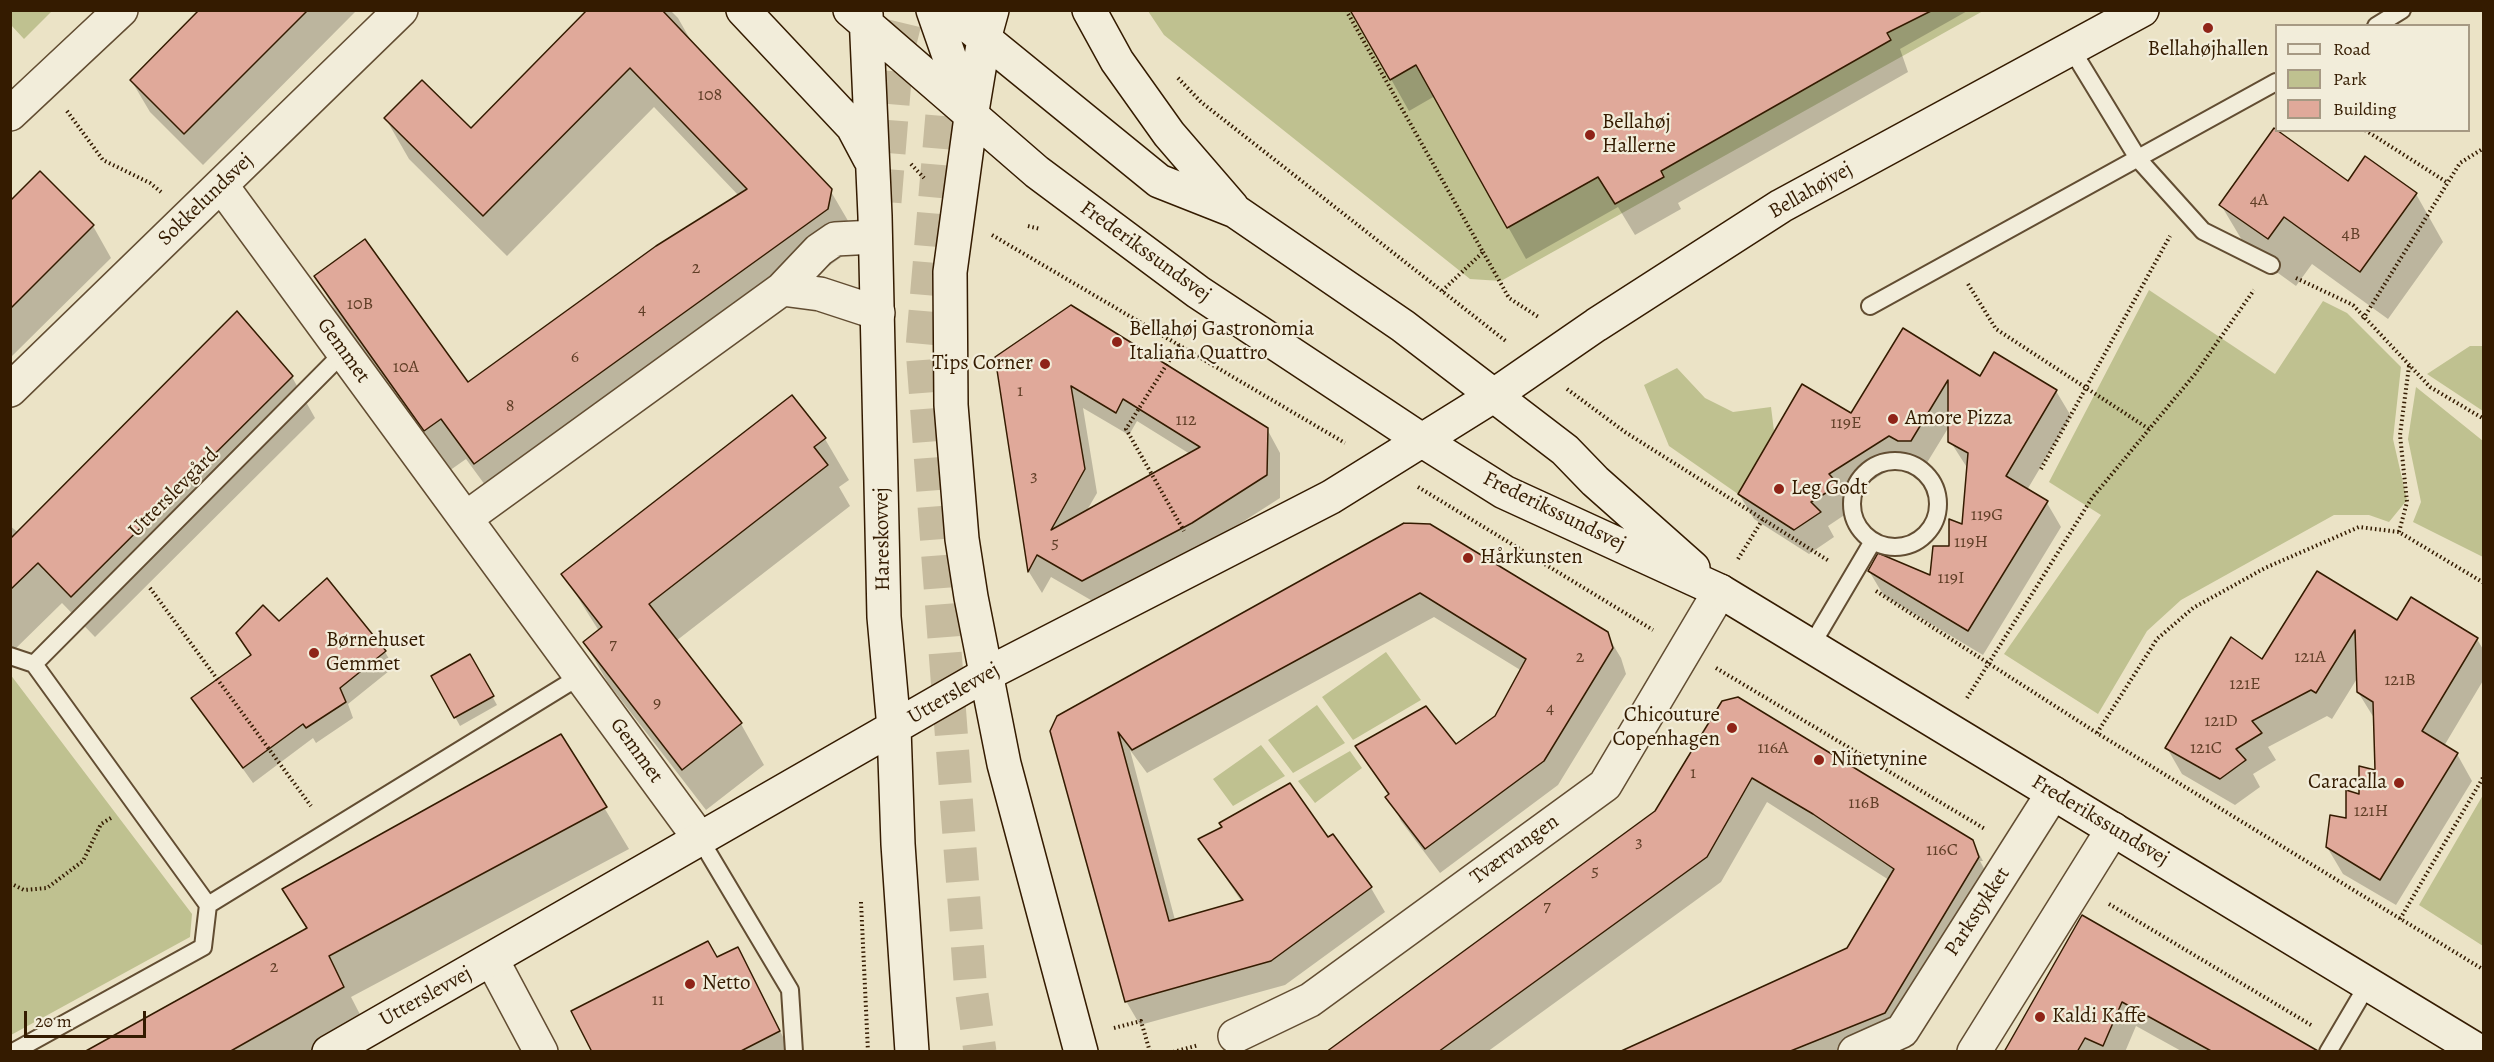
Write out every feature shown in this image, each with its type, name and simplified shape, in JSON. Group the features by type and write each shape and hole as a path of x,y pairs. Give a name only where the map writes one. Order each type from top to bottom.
{"street":[{"path":"10,114 121,10"},
{"name":"Sokkelundsvej","path":"10,390 401,10"},
{"path":"743,10 853,128 870,155 873,170"},
{"path":"933,10 970,117"},
{"name":"Frederikssundsvej","path":"949,10 988,25 1159,181 1235,211 1403,326 1565,450 1595,481 1720,591"},
{"name":"Frederikssundsvej","path":"1089,10 1117,61 1169,134 1235,211"},
{"name":"Bellahøjvej","path":"1423,441 1574,340 1781,207 2072,50 2129,14"},
{"name":"Hareskovvej","path":"861,16 876,237 884,617 894,728 898,844 912,1052"},
{"name":"Frederikssundsvej","path":"861,16 970,117 1037,172 1198,292 1423,441 1504,492 1720,591 2480,1052"},
{"path":"988,25 970,117 951,272 951,405 962,539 985,675 1014,806 1081,1052"},
{"name":"Gemmet","path":"221,185 700,839"},
{"path":"466,518 782,289 819,250 835,238 876,237"},
{"path":"782,289 820,294 878,314"},
{"name":"Utterslevvej","path":"329,1052 985,675 1331,497 1423,441"},
{"name":"Tværvangen","path":"1235,1036 1310,1000 1605,785 1720,591"},
{"name":"Parkstykket","path":"1855,1052 1897,1041 2053,793"},
{"path":"1974,1052 2113,829"},
{"name":"Utterslevvej","path":"492,960 541,1052"}],"lane":[{"path":"2379,24 2402,10"},
{"path":"2072,50 2139,160 2203,231 2271,265"},
{"path":"1870,306 2275,83"},
{"name":"Utterslevgård","path":"34,664 344,352"},
{"path":"1881,461 1909,462 1931,478 1940,505 1931,531 1908,547 1881,547 1873,541 1858,530 1850,503 1859,477 1881,461"},
{"path":"1811,646 1873,541"},
{"path":"10,656 34,664 208,905 203,947 13,1052"},
{"path":"208,905 328,829 582,675"},
{"path":"700,839 790,990 794,1052"},
{"path":"2328,1052 2368,984"}],"path":[{"path":"1346,10 1509,298 1574,340"},
{"path":"45,82 104,160 150,183 189,216"},
{"path":"1201,102 1273,157"},
{"path":"2368,132 2448,183"},
{"path":"2363,319 2460,163 2484,148"},
{"path":"2041,469 2186,210"},
{"path":"959,217 1383,466 1685,649"},
{"path":"1028,226 1040,229"},
{"path":"1442,291 1483,252"},
{"path":"1954,261 1996,329 2149,429"},
{"path":"1946,728 1989,664 2092,498 2195,374 2271,265 2353,305 2363,319 2430,387 2484,419"},
{"path":"1179,345 1126,429 1202,563"},
{"path":"2399,532 2407,502 2400,435 2409,366"},
{"path":"1720,591 1762,519"},
{"path":"2097,733 2157,639 2193,608 2265,568 2359,527 2399,532 2484,584"},
{"path":"133,566 328,829"},
{"path":"2400,919 2484,776"},
{"path":"10,883 24,890 47,888 83,861 101,824 134,803"},
{"path":"1146,1037 1150,1052"}],"green space":[{"path":"10,11 52,11 24,39 11,25"},
{"path":"1148,11 1983,11 1501,281 1470,279 1164,35"},
{"path":"2149,290 2275,374 2323,301 2347,313 2401,367 2393,439 2407,500 2389,522 2369,515 2334,515 2181,600 2147,631 2098,714 2004,654 2101,515 2049,482"},
{"path":"2470,346 2483,346 2483,411 2427,374"},
{"path":"1677,368 1705,398 1733,412 1771,407 1774,431 1738,494 1669,446 1644,385"},
{"path":"2416,387 2483,441 2483,557 2413,522 2421,502 2408,439"},
{"path":"1386,652 1421,700 1353,740 1322,697"},
{"path":"10,674 192,914 190,937 11,1035"},
{"path":"1317,705 1345,743 1293,773 1268,740"},
{"path":"1261,745 1285,776 1233,806 1213,779"},
{"path":"1350,751 1362,768 1315,803 1298,781"},
{"path":"2483,795 2484,945 2483,946 2419,905"}],"building":[{"path":"199,10 308,10 184,134 130,80"},
{"path":"587,10 662,10 832,189 828,209 474,464 441,419 424,431 314,276 365,239 468,382 656,246 747,189 630,68 483,216 384,118 422,80 471,128"},
{"name":"Bellahøj Hallerne","path":"1350,10 1933,10 1887,33 1891,40 1661,171 1664,177 1615,204 1598,177 1507,228 1416,65 1390,80"},
{"path":"2274,128 2275,132 2280,132 2348,181 2365,156 2417,193 2360,272 2284,217 2268,239 2219,205"},
{"path":"40,171 94,225 10,309 10,201"},
{"path":"1071,305 1268,428 1267,475 1192,523 1082,581 1037,555 1028,572 995,357","holes":["1071,386 1116,413 1123,399 1200,447 1051,530 1085,469"]},
{"path":"237,311 293,376 71,597 38,563 10,590 10,539"},
{"path":"1903,328 1980,376 1994,352 2057,390 2006,476 2048,501 1968,631 1868,571 1878,553 1930,575 1933,546 1949,546 1949,519 1962,524 1968,453 1948,442 1948,380 1911,441 1898,441 1889,436 1829,474 1839,485 1811,502 1821,512 1794,530 1738,494 1802,384 1851,413"},
{"path":"792,395 826,438 814,447 828,465 649,604 742,723 682,770 583,642 602,627 561,574"},
{"path":"1404,523 1430,524 1608,632 1613,648 1544,761 1425,849 1385,797 1389,794 1355,746 1426,706 1456,744 1495,716 1526,659 1420,593 1132,750 1118,732 1169,921 1243,900 1198,839 1222,827 1219,823 1290,783 1328,837 1333,834 1372,887 1271,961 1125,1002 1050,731 1057,716"},
{"path":"2317,571 2397,620 2411,597 2478,638 2422,731 2458,753 2380,880 2326,847 2330,815 2346,818 2346,790 2359,794 2359,766 2375,770 2373,702 2357,692 2355,630 2316,693 2311,690 2252,721 2262,733 2236,749 2246,760 2220,779 2165,748 2231,637 2262,659"},
{"name":"Børnehuset Gemmet","path":"327,578 386,651 340,688 346,702 306,728 303,724 243,768 191,698 251,655 236,633 263,605 279,621"},
{"path":"470,654 494,696 454,718 431,676"},
{"path":"1738,697 1973,840 1979,857 1885,1013 1788,1052 1619,1052 1847,948 1894,869 1813,814 1752,778 1707,857 1438,1052 1326,1052 1655,811 1722,701"},
{"path":"561,734 607,807 329,956 344,987 229,1052 84,1052 307,928 282,889"},
{"path":"2082,915 2318,1052 2213,1052 2122,1002 2103,1046 2085,1038 2077,1052 2004,1052"},
{"name":"Netto","path":"708,941 717,957 738,947 780,1031 739,1052 592,1052 571,1011"}],"tunnel":[{"path":"885,202 897,55 908,10"},
{"path":"946,67 922,348 970,980 980,1052"}],"place":[{"name":"Bellahøjhallen","path":"2208,28"},
{"name":"Bellahøj Hallerne","path":"1590,135"},
{"name":"Bellahøj Gastronomia Italiana Quattro","path":"1117,342"},
{"name":"Tips Corner","path":"1045,364"},
{"name":"Amore Pizza","path":"1893,419"},
{"name":"Leg Godt","path":"1779,489"},
{"name":"Hårkunsten","path":"1468,558"},
{"name":"Børnehuset Gemmet","path":"314,653"},
{"name":"Chicouture Copenhagen","path":"1732,728"},
{"name":"Ninetynine","path":"1819,760"},
{"name":"Caracalla","path":"2399,783"},
{"name":"Netto","path":"690,984"},
{"name":"Kaldi Kaffe","path":"2040,1017"}]}
